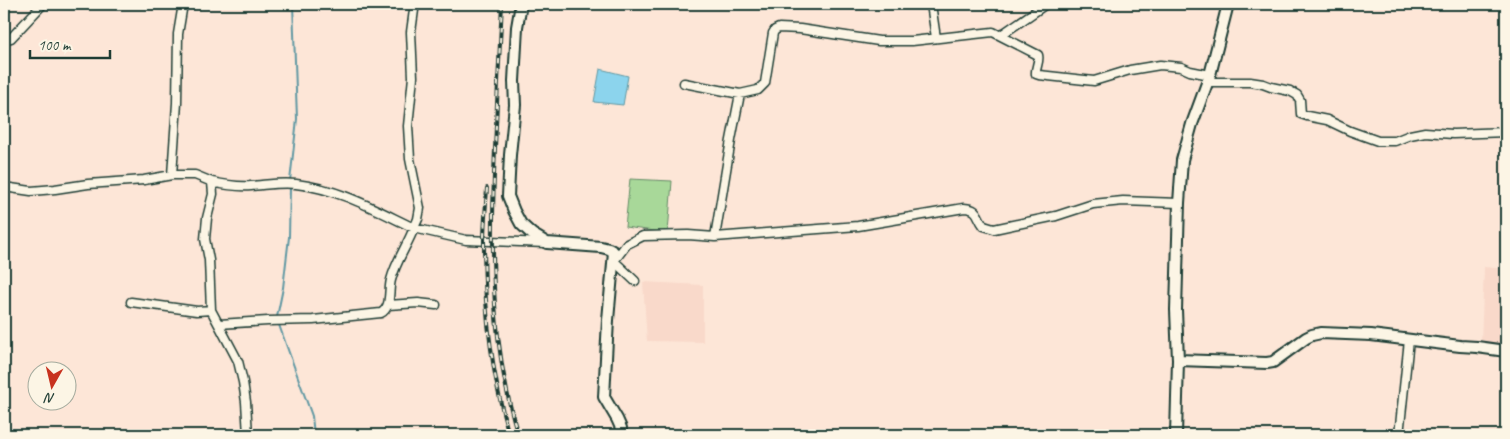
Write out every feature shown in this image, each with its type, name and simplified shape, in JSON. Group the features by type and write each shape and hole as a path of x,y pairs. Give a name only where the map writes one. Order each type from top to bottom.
{"main road":[{"path":"521,4 517,27 514,81 515,105 508,196 521,224 532,234 547,243 601,247 614,252 604,397 617,419 621,428 621,435"},
{"path":"1176,435 1178,360 1176,310 1182,160 1186,140 1208,79 1228,4"},
{"path":"1178,360 1273,362 1312,335 1321,333 1371,335 1506,351"}],"street":[{"path":"4,40 11,38 43,4"},
{"path":"172,175 177,103 178,34 182,4"},
{"path":"219,324 313,320 381,313 386,310 391,280 398,260 409,242 420,208 410,159 408,126 413,78 411,32 414,10 412,4"},
{"path":"932,4 936,38"},
{"path":"1001,35 1046,4"},
{"path":"684,83 740,94 758,90 765,83 773,33 779,28 879,41 912,41 993,32 1038,55 1036,74 1039,75 1094,81 1130,70 1160,65 1181,67 1208,79 1250,82 1290,91 1297,94 1300,100 1301,114 1327,120 1378,141 1395,141 1425,132 1453,134 1506,132"},
{"path":"715,237 740,94"},
{"path":"4,187 31,191 144,180 172,175 195,175 212,182 231,186 249,187 279,183 296,184 330,190 350,197 414,228 466,240 547,243"},
{"path":"212,182 213,194 207,218 205,240 209,260 211,310 238,361 246,402 248,435"},
{"path":"635,281 614,262 627,244 643,236 688,235 715,237 858,226 964,208 974,210 978,213 984,226 994,229 1056,216 1093,204 1124,201 1179,203"},
{"path":"131,302 196,311 211,310"},
{"path":"388,305 418,302 436,305"},
{"path":"1398,435 1409,340"}],"shaded area":[{"path":"1484,267 1506,269 1506,347 1481,344"},
{"path":"643,282 703,285 703,342 647,341"}],"green space":[{"path":"630,179 672,181 668,233 625,227"}],"water":[{"path":"600,69 628,76 623,105 594,102"}],"waterway":[{"path":"290,181 297,119 293,4"},
{"path":"277,317 283,288 289,237 290,188"},
{"path":"279,325 312,416 314,435"}],"railway":[{"path":"502,4 494,175 493,274 498,338 509,403 518,435"},
{"path":"487,188 484,241 487,315 493,364 509,435"}]}
